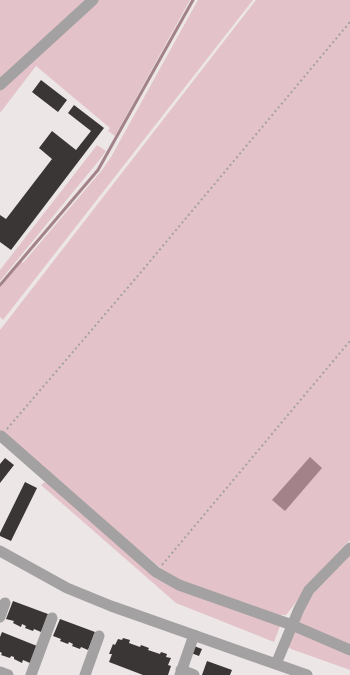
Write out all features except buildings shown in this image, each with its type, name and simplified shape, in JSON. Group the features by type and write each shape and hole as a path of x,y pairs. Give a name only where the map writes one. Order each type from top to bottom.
{"street":[{"path":"0,86 93,0"},
{"path":"1,436 156,572 179,584 292,625 350,650"},
{"path":"276,664 299,609 309,590 350,548"},
{"path":"0,551 67,588 111,606 307,675"},
{"path":"0,617 5,603"},
{"path":"31,675 52,618"},
{"path":"194,635 180,673 194,675"},
{"path":"85,675 99,636"},
{"path":"0,672 8,675"}],"path":[{"path":"1,436 136,278 350,22"},
{"path":"156,572 350,341"}],"shaded area":[{"path":"0,0 86,0 0,81"},
{"path":"97,0 190,0 115,136 108,131 110,128 36,66 0,113 0,90"},
{"path":"198,0 253,0 3,320 0,317 0,286 21,261 23,263 102,170 111,157"},
{"path":"256,0 350,0 350,540 322,569 286,615 278,615 181,582 170,576 1,433 0,434 0,330"},
{"path":"97,145 106,151 0,281 0,270"},
{"path":"310,457 322,468 285,511 272,500"},
{"path":"46,481 156,576 280,626 274,642 176,603 41,485"},
{"path":"350,554 350,646 300,623 299,619 314,592"},
{"path":"296,631 350,653 350,670 291,649 288,646"}],"waterway":[{"path":"0,285 98,170 193,0"}]}
